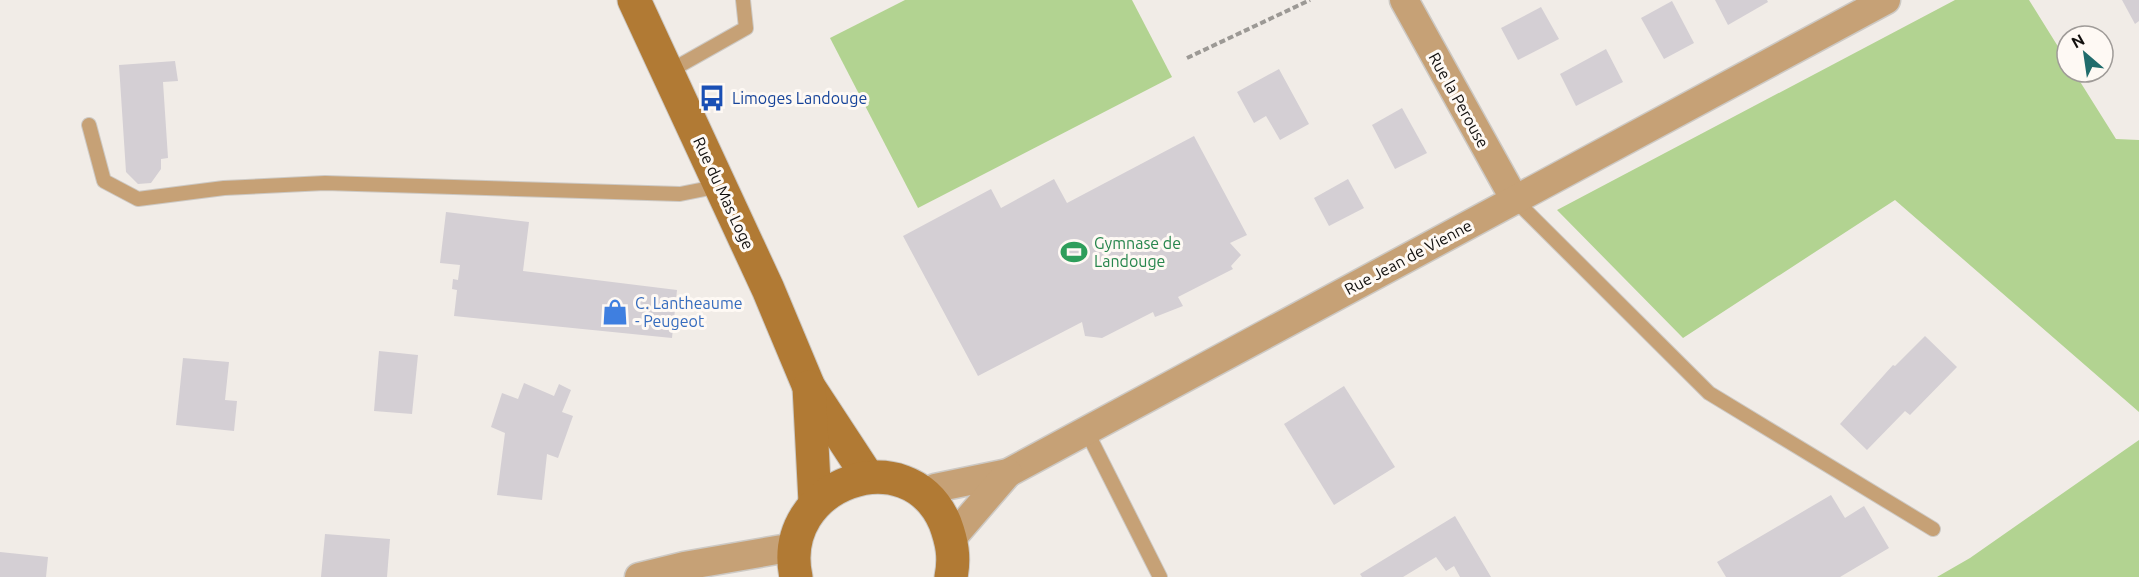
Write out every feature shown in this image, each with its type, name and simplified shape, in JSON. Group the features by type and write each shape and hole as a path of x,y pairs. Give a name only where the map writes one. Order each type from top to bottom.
{"main road":[{"name":"Rue du Mas Loge","path":"634,0 768,289 809,387 868,477"},
{"name":"Rue du Mas Loge","path":"809,387 815,502"},
{"path":"795,562 800,525 815,502 842,484 868,477 898,481 924,496 941,514 951,539 954,557 951,577"}],"street":[{"name":"Rue la Perouse","path":"1404,0 1515,200"},
{"name":"Rue Jean de Vienne","path":"924,496 935,488 1008,473 1886,0"},
{"path":"951,539 1008,473"},
{"path":"639,577 684,566 795,562"}],"lane":[{"path":"668,72 746,28 743,0"},
{"path":"89,125 104,181 138,199 224,188 325,183 680,194 720,186"},
{"path":"1515,200 1708,393 1933,529"},
{"path":"1086,430 1160,577"}],"path":[{"path":"1186,58 1311,0"}],"green space":[{"path":"905,0 1132,0 1172,77 918,208 830,38"},
{"path":"1955,0 2029,0 2055,42 2055,84 2082,84 2116,139 2139,140 2139,412 1895,200 1683,338 1557,210"},
{"path":"2139,440 2139,577 1937,577 1970,558"}],"building":[{"path":"1715,0 1767,0 1768,2 1728,25"},
{"path":"2122,0 2139,0 2139,21 2135,24"},
{"path":"1672,1 1694,43 1664,59 1641,18"},
{"path":"1541,7 1559,39 1518,60 1501,28"},
{"path":"1606,49 1623,82 1576,106 1560,74"},
{"path":"175,61 178,81 163,82 168,158 161,159 161,169 151,183 138,184 126,172 119,65"},
{"path":"1279,69 1309,124 1280,140 1266,116 1254,123 1237,92"},
{"path":"1402,108 1427,153 1395,169 1372,125"},
{"name":"Gymnase de Landouge","path":"1194,136 1247,235 1230,243 1241,255 1231,266 1233,269 1178,297 1183,306 1155,317 1153,312 1102,338 1085,336 1082,322 978,376 903,236 991,189 1001,208 1054,179 1067,203"},
{"path":"1348,179 1364,208 1329,226 1314,198"},
{"path":"446,212 529,222 523,271 677,290 672,338 454,316 457,290 452,289 453,279 458,280 460,265 440,263"},
{"path":"1925,336 1957,367 1910,415 1905,411 1867,450 1840,424 1893,365 1895,366"},
{"path":"379,351 418,355 412,414 374,411"},
{"path":"183,358 229,362 225,400 237,401 234,431 176,425"},
{"path":"524,383 554,396 559,384 571,390 562,412 573,416 558,458 547,454 542,500 497,495 505,433 491,427 502,393 518,399"},
{"path":"1344,386 1395,467 1334,505 1284,424"},
{"path":"1831,495 1845,518 1864,506 1889,548 1840,577 1726,577 1717,562"},
{"path":"1455,516 1491,577 1460,577 1454,566 1446,571 1436,557 1403,577 1362,577 1360,574"},
{"path":"325,534 390,539 387,577 321,577"},
{"path":"0,552 48,557 46,577 0,577"}],"place":[{"name":"Limoges Landouge","path":"712,98"},
{"name":"Gymnase de Landouge","path":"1074,252"},
{"name":"C. Lantheaume - Peugeot","path":"615,312"}]}
